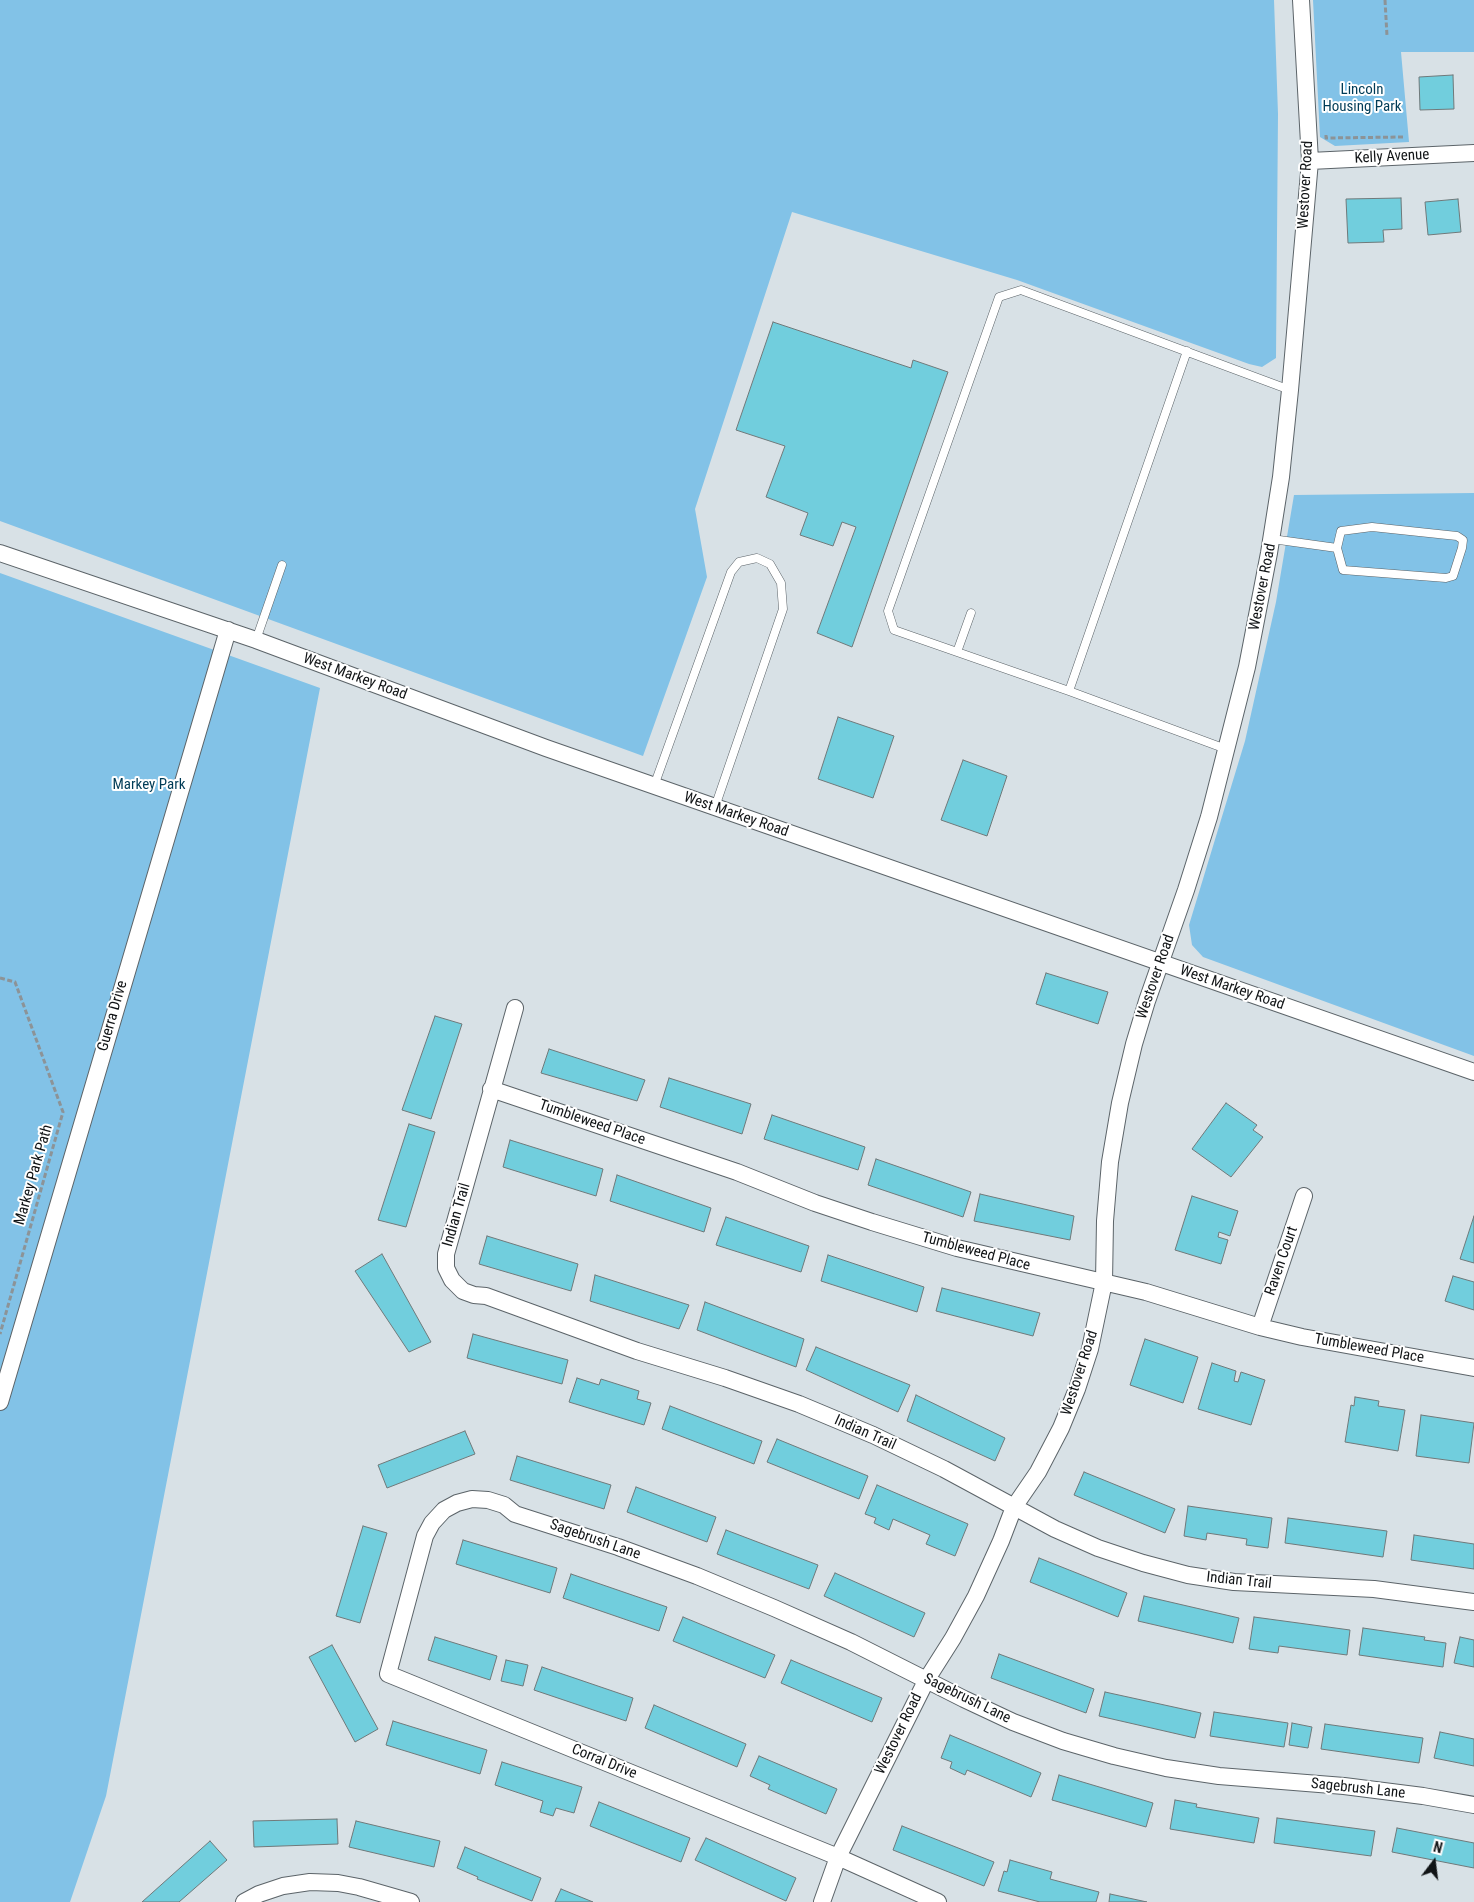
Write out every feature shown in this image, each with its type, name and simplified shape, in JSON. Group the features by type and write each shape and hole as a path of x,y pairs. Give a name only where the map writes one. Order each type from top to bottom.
{"street":[{"name":"Westover Road","path":"822,1902 838,1857 926,1679 953,1638 976,1596 1014,1507 1042,1464 1061,1428 1077,1389 1090,1349 1104,1282 1105,1222 1110,1162 1120,1103 1134,1044 1209,817 1248,667 1272,539 1290,390 1310,161 1301,0"},
{"name":"Kelly Avenue","path":"1310,161 1474,154"},
{"name":"West Markey Road","path":"0,552 256,640 546,748 1474,1072"},
{"name":"Guerra Drive","path":"0,1402 228,630"},
{"name":"Indian Trail","path":"515,1008 446,1254 446,1268 452,1280 464,1291 474,1295 486,1296 637,1351 725,1378 799,1404 890,1443 944,1469 1055,1529 1098,1548 1143,1564 1188,1575 1234,1582 1374,1589 1474,1602"},
{"name":"Tumbleweed Place","path":"491,1089 738,1172 815,1203 957,1248 1146,1292 1260,1327 1302,1337 1474,1368"},
{"name":"Raven Court","path":"1260,1327 1304,1196"},
{"name":"Sagebrush Lane","path":"422,1549 432,1523 444,1510 457,1503 472,1499 488,1500 504,1505 516,1514 626,1550 697,1576 774,1608 851,1642 1013,1722 1062,1741 1166,1768 1219,1776 1344,1786 1423,1796 1474,1805"},
{"name":"Corral Drive","path":"422,1549 388,1674 838,1857 938,1902"},
{"path":"244,1902 259,1894 283,1886 310,1882 338,1883 359,1887 411,1902"}],"lane":[{"path":"1226,749 1070,691 894,630 888,611 999,297 1021,290 1290,390"},
{"path":"1070,691 1187,351"},
{"path":"1372,526 1458,536 1463,540 1453,576 1446,578 1343,570 1337,548 1341,531 1372,526"},
{"path":"1272,539 1337,548"},
{"path":"654,786 731,572 739,562 757,558 770,564 781,583 783,609 715,807"},
{"path":"256,640 282,564"},
{"path":"957,652 971,614"}],"path":[{"path":"1385,0 1387,36"},
{"path":"1326,128 1326,138 1405,138"},
{"name":"Markey Park Path","path":"0,978 15,982 63,1112 0,1334"}],"green space":[{"path":"0,0 1274,0 1278,114 1276,358 1262,367 1249,364 1017,280 792,212 695,509 707,577 643,756 0,521"},
{"name":"Lincoln Housing Park","path":"1313,0 1474,0 1474,52 1401,52 1409,142 1335,146 1320,137"},
{"path":"1474,493 1474,1056 1203,957 1192,945 1189,925 1245,741 1276,602 1294,495"},
{"name":"Markey Park","path":"0,573 320,688 106,1796 70,1902 0,1902"}],"building":[{"path":"1453,75 1454,109 1420,110 1419,77"},
{"path":"1401,198 1402,229 1383,230 1384,242 1348,243 1346,199"},
{"path":"1458,199 1461,232 1428,235 1425,202"},
{"path":"773,322 911,368 913,360 948,372 852,647 817,633 856,527 842,522 833,546 800,535 808,513 766,497 785,446 736,430"},
{"path":"838,717 894,736 873,798 818,779"},
{"path":"963,760 1007,776 987,836 941,820"},
{"path":"1046,973 1108,992 1098,1024 1036,1004"},
{"path":"435,1016 462,1024 431,1119 402,1110"},
{"path":"549,1049 645,1080 637,1101 541,1073"},
{"path":"669,1078 751,1104 742,1134 660,1107"},
{"path":"1226,1103 1257,1125 1253,1130 1263,1137 1231,1177 1192,1149"},
{"path":"772,1115 865,1147 858,1170 764,1139"},
{"path":"409,1124 435,1132 406,1227 378,1220"},
{"path":"510,1140 603,1169 596,1196 503,1167"},
{"path":"876,1159 971,1192 963,1217 868,1185"},
{"path":"617,1175 711,1208 704,1232 610,1201"},
{"path":"980,1194 1074,1216 1070,1240 974,1221"},
{"path":"1192,1196 1238,1211 1230,1236 1219,1232 1218,1237 1228,1240 1221,1264 1175,1250"},
{"path":"1474,1216 1474,1263 1460,1259"},
{"path":"726,1217 809,1246 801,1272 716,1245"},
{"path":"487,1236 578,1264 571,1291 479,1264"},
{"path":"382,1254 431,1342 409,1352 355,1271"},
{"path":"828,1255 924,1287 917,1312 821,1281"},
{"path":"595,1275 689,1305 679,1329 590,1301"},
{"path":"1453,1276 1474,1282 1474,1310 1445,1301"},
{"path":"942,1288 1040,1313 1033,1336 936,1311"},
{"path":"705,1302 804,1339 796,1367 697,1330"},
{"path":"473,1334 568,1360 562,1384 467,1358"},
{"path":"1145,1339 1198,1357 1183,1403 1130,1385"},
{"path":"816,1347 910,1385 898,1412 806,1370"},
{"path":"1212,1363 1236,1371 1234,1381 1238,1382 1241,1372 1265,1380 1251,1425 1198,1409"},
{"path":"577,1378 599,1385 601,1379 639,1391 637,1399 651,1403 644,1425 569,1402"},
{"path":"916,1395 1005,1438 995,1461 907,1421"},
{"path":"1355,1397 1379,1401 1378,1406 1405,1410 1398,1451 1345,1442 1351,1405 1354,1406"},
{"path":"670,1406 762,1441 754,1464 662,1429"},
{"path":"1421,1415 1474,1423 1469,1463 1416,1456"},
{"path":"465,1431 475,1454 387,1488 378,1465"},
{"path":"777,1439 868,1476 859,1499 767,1462"},
{"path":"517,1456 611,1485 604,1509 510,1480"},
{"path":"1084,1472 1175,1509 1165,1533 1074,1495"},
{"path":"877,1485 968,1524 955,1556 926,1544 930,1535 893,1519 889,1530 874,1523 876,1518 865,1514"},
{"path":"636,1487 716,1517 707,1542 627,1512"},
{"path":"1188,1506 1272,1518 1268,1548 1246,1545 1247,1539 1207,1533 1206,1540 1184,1536"},
{"path":"1288,1518 1387,1531 1383,1557 1285,1543"},
{"path":"363,1526 387,1533 360,1623 336,1616"},
{"path":"726,1530 818,1565 809,1589 717,1554"},
{"path":"1414,1535 1474,1544 1474,1569 1411,1560"},
{"path":"463,1540 557,1568 550,1593 456,1564"},
{"path":"1039,1558 1127,1593 1118,1617 1030,1582"},
{"path":"835,1573 925,1613 914,1637 824,1596"},
{"path":"571,1574 667,1607 659,1631 563,1598"},
{"path":"1144,1596 1239,1618 1233,1643 1138,1621"},
{"path":"683,1617 775,1655 765,1678 673,1641"},
{"path":"1254,1617 1350,1630 1347,1655 1279,1646 1278,1653 1249,1649"},
{"path":"1363,1628 1425,1637 1424,1640 1446,1643 1443,1667 1359,1655"},
{"path":"435,1637 497,1656 490,1680 428,1660"},
{"path":"1460,1637 1474,1640 1474,1667 1454,1663"},
{"path":"332,1645 378,1729 355,1742 309,1657"},
{"path":"999,1654 1094,1689 1086,1713 991,1678"},
{"path":"506,1660 528,1665 523,1686 501,1681"},
{"path":"791,1660 882,1698 872,1722 781,1683"},
{"path":"542,1667 633,1698 626,1721 534,1690"},
{"path":"1105,1692 1201,1713 1195,1738 1099,1716"},
{"path":"654,1705 746,1744 737,1767 645,1728"},
{"path":"1214,1712 1288,1723 1284,1747 1210,1736"},
{"path":"393,1721 487,1750 480,1774 386,1745"},
{"path":"1292,1723 1312,1727 1308,1748 1289,1745"},
{"path":"1325,1724 1423,1738 1419,1763 1321,1749"},
{"path":"1440,1732 1474,1739 1474,1766 1434,1758"},
{"path":"950,1735 1041,1773 1031,1797 967,1770 965,1775 950,1768 952,1762 941,1758"},
{"path":"759,1756 837,1789 826,1814 768,1789 770,1785 750,1776"},
{"path":"502,1762 582,1787 574,1813 556,1808 553,1816 540,1812 543,1801 495,1785"},
{"path":"1059,1775 1153,1803 1146,1827 1052,1800"},
{"path":"1175,1800 1197,1804 1196,1807 1259,1818 1254,1843 1170,1829"},
{"path":"599,1802 690,1838 681,1862 590,1826"},
{"path":"1277,1818 1375,1831 1371,1856 1274,1843"},
{"path":"337,1819 338,1844 254,1847 253,1821"},
{"path":"356,1821 440,1841 434,1867 349,1847"},
{"path":"902,1826 994,1862 984,1886 893,1850"},
{"path":"1397,1828 1474,1843 1474,1868 1392,1852"},
{"path":"706,1838 796,1878 786,1901 695,1860"},
{"path":"210,1841 227,1860 179,1902 142,1902"},
{"path":"465,1847 541,1878 532,1901 477,1879 478,1877 457,1868"},
{"path":"1010,1860 1052,1872 1050,1879 1099,1892 1096,1902 1040,1902 998,1891 1004,1871 1007,1872"},
{"path":"561,1889 593,1902 555,1902"},
{"path":"1110,1894 1147,1902 1109,1902"}]}
